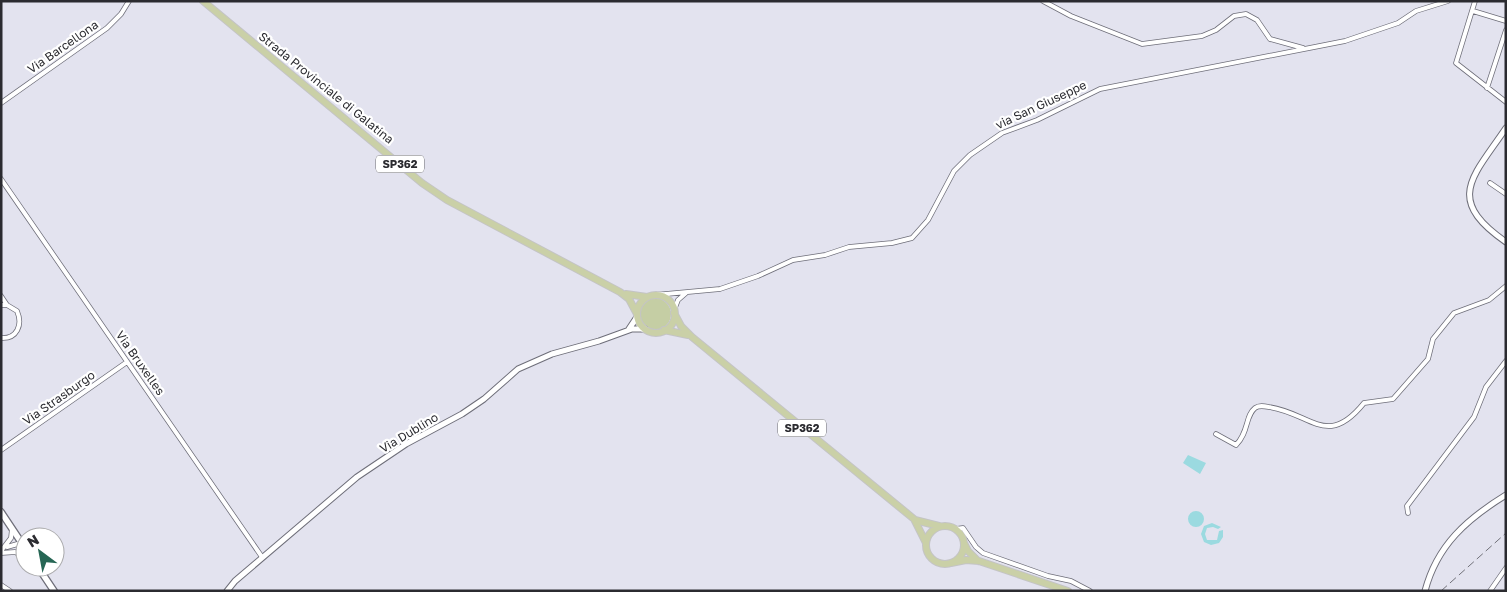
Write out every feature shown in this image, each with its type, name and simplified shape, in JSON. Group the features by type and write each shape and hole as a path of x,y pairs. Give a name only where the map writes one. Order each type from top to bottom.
{"main road":[{"name":"Strada Provinciale di Galatina","path":"204,1 422,183 447,200 620,292 632,303 637,316 646,329"},
{"name":"Strada Provinciale di Galatina","path":"620,292 647,297 655,295"},
{"name":"SP362","path":"655,295 669,301 681,326 692,337 914,519 940,527 956,529"},
{"path":"637,316 640,304 647,297"},
{"path":"664,330 672,323 674,312"},
{"name":"SP362","path":"646,329 651,332 675,331 692,337"},
{"path":"1,512 15,534"},
{"name":"SP362","path":"914,519 926,543 926,549 933,560 945,564 966,560 979,561 1068,591"},
{"path":"926,543 932,531 940,527"},
{"path":"956,529 968,550 979,561"},
{"path":"951,563 961,555 964,543"},
{"path":"45,577 54,591"}],"street":[{"name":"Via Barcellona","path":"1,103 107,28 122,14 129,1"},
{"path":"1042,1 1071,16 1142,44 1202,36 1216,30 1234,16 1246,14 1256,20 1270,39 1305,49"},
{"name":"via San Giuseppe","path":"655,295 720,289 806,257 825,255 849,247 892,243 912,238 928,220 954,171 970,155 1002,133 1037,120 1100,89 1345,41 1398,22 1416,11 1448,1"},
{"path":"1476,1 1456,64 1506,102"},
{"path":"1472,11 1506,21"},
{"path":"1487,88 1506,30"},
{"path":"1506,128 1478,170 1469,191 1470,201 1478,220 1506,242"},
{"name":"Via Bruxelles","path":"1,179 262,557"},
{"path":"1490,183 1506,194"},
{"path":"1216,434 1236,445 1247,431 1247,423 1253,410 1260,406 1279,408 1324,426 1331,426 1350,419 1364,403 1393,400 1428,359 1433,338 1449,317 1454,313 1489,300 1505,288"},
{"path":"674,312 681,297 688,292"},
{"path":"1,296 7,305 17,312 20,322 16,333 11,337 1,338"},
{"path":"1,305 7,305"},
{"path":"624,332 634,324 637,316"},
{"name":"Via Dublino","path":"227,591 262,557 357,477 406,444 462,414 484,399 518,369 552,354 632,329 646,329"},
{"path":"1408,512 1407,506 1474,417 1486,388 1506,361"},
{"name":"Via Strasburgo","path":"1,450 127,362"},
{"path":"1425,591 1432,567 1452,537 1475,514 1506,495"},
{"path":"956,529 963,528 976,547 983,553 1048,576 1071,581 1090,591"},
{"path":"12,529 11,538 3,550 15,552"},
{"path":"1490,591 1506,568"},
{"path":"1,585 10,591"}],"green space":[{"path":"655,298 661,299 666,303 670,308 670,320 666,325 661,329 655,330 649,329 644,325 640,320 639,314 640,308 644,303 649,299"}],"water":[{"path":"1188,455 1206,463 1200,474 1183,463"},
{"path":"1193,511 1199,511 1204,516 1202,525 1193,527 1188,522 1188,516"},
{"path":"1212,523 1221,527 1218,529 1213,527 1207,528 1205,534 1207,540 1217,540 1219,531 1223,530 1223,537 1219,543 1211,545 1204,542 1201,534 1204,526"}],"railway":[{"path":"1441,591 1506,533"}]}
